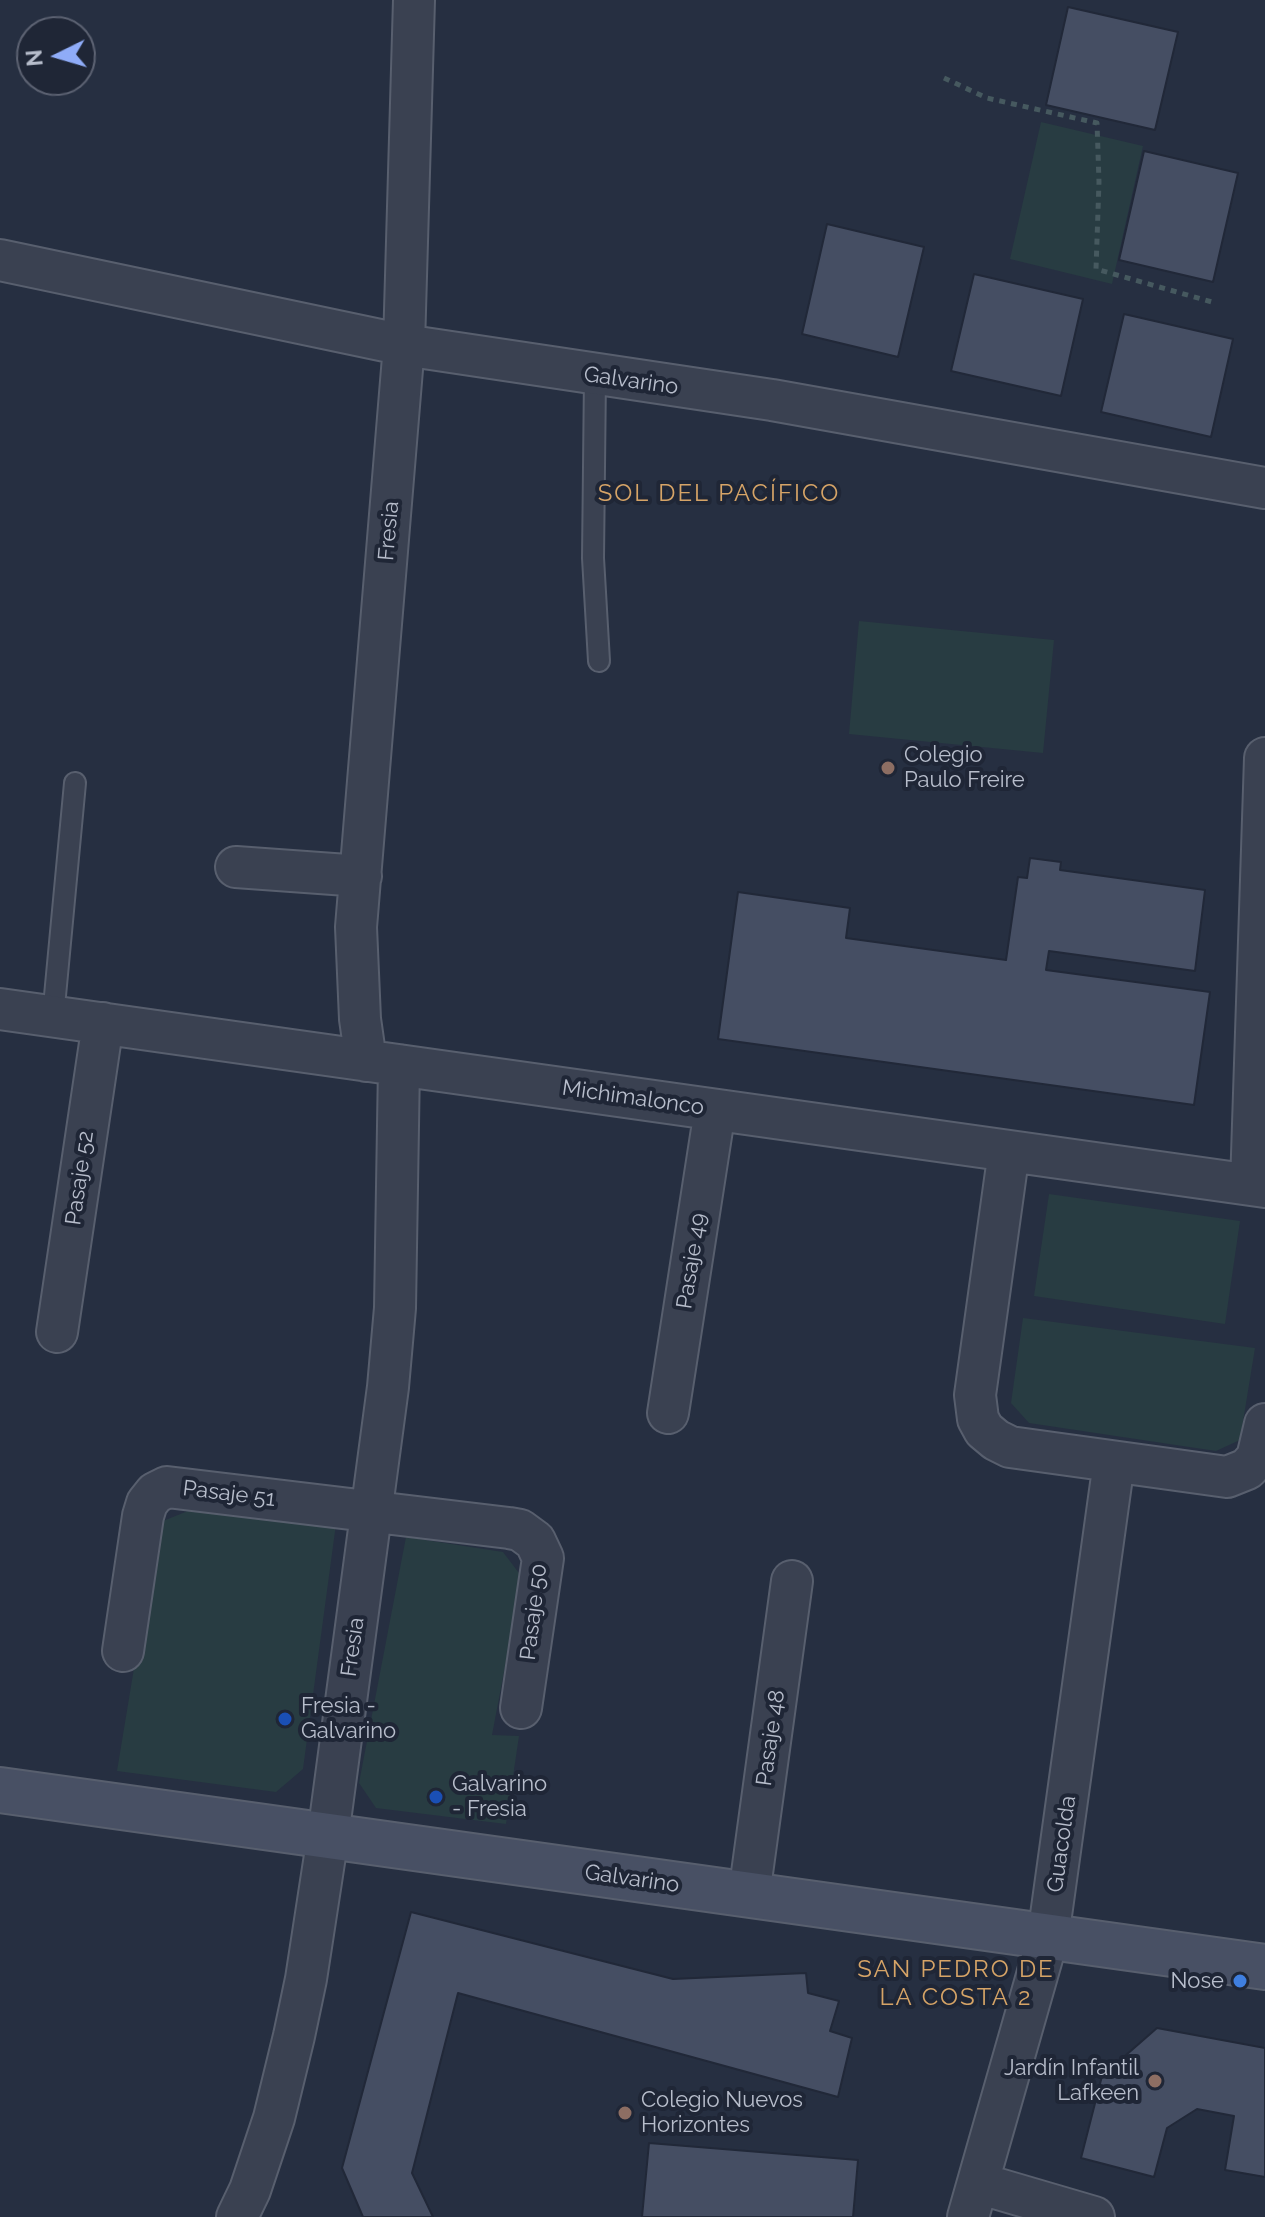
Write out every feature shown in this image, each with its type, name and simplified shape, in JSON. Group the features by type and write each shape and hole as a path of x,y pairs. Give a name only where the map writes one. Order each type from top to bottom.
{"street":[{"name":"Fresia","path":"237,2217 250,2190 274,2118 306,1979 372,1511 395,1308 382,1063 357,965 356,927 404,345 414,0"},
{"name":"Galvarino","path":"0,260 404,345 595,376 772,400 1265,488"},
{"path":"1258,1186 1265,758"},
{"path":"236,867 361,876"},
{"name":"Michimalonco","path":"0,1009 1258,1186"},
{"name":"Pasaje 52","path":"57,1332 103,1023"},
{"name":"Pasaje 49","path":"668,1413 715,1110"},
{"path":"1009,1151 975,1395 978,1419 996,1440 1010,1447 1217,1477 1238,1474 1257,1458 1265,1424"},
{"name":"Guacolda","path":"973,2200 1048,1937 1114,1462"},
{"name":"Pasaje 51","path":"123,1651 143,1516 147,1503 155,1493 167,1487 182,1487 372,1511"},
{"name":"Pasaje 50","path":"372,1511 520,1530 535,1541 543,1558 543,1567 521,1708"},
{"name":"Pasaje 48","path":"749,1895 792,1581"},
{"name":"Galvarino","path":"0,1790 1265,1967"},
{"path":"973,2200 1094,2217"}],"lane":[{"path":"595,376 593,558 599,661"},
{"path":"53,1017 75,783"}],"path":[{"path":"944,78 987,98 1097,123 1099,182 1096,269 1212,302"}],"shaded area":[{"path":"1041,122 1143,146 1112,284 1010,259"},
{"path":"859,621 1054,640 1043,753 849,734"},
{"path":"1049,1194 1240,1221 1225,1324 1034,1296"},
{"path":"1023,1318 1255,1348 1240,1440 1216,1451 1029,1423 1011,1403"},
{"path":"188,1511 336,1524 303,1769 276,1792 117,1771 158,1523"},
{"path":"406,1537 503,1552 522,1577 492,1735 519,1736 506,1824 376,1808 359,1783"}],"building":[{"path":"1068,7 1178,32 1155,130 1046,105"},
{"path":"1144,151 1238,173 1213,282 1119,260"},
{"path":"827,224 924,247 898,357 802,334"},
{"path":"974,274 1083,299 1061,396 951,371"},
{"path":"1124,314 1233,339 1211,437 1101,412"},
{"path":"1030,858 1061,862 1060,870 1205,890 1195,971 1049,951 1046,970 1210,992 1194,1105 718,1039 738,892 850,908 846,938 1006,960 1018,877 1027,878"},
{"path":"411,1912 673,1979 806,1973 808,1993 839,2001 830,2031 852,2038 838,2097 458,1993 412,2173 433,2217 363,2217 342,2168"},
{"path":"1157,2028 1265,2048 1265,2177 1225,2170 1234,2116 1197,2109 1167,2128 1154,2177 1081,2158 1102,2076"},
{"path":"649,2143 858,2160 853,2217 642,2217"}],"place":[{"name":"Colegio Paulo Freire","path":"888,768"},
{"name":"Fresia - Galvarino","path":"285,1719"},
{"name":"Galvarino - Fresia","path":"436,1797"},
{"name":"Nose","path":"1240,1981"},
{"name":"Jardín Infantil Lafkeen","path":"1155,2081"},
{"name":"Colegio Nuevos Horizontes","path":"625,2113"}],"district":[{"name":"SOL DEL PACÍFICO","path":"719,494"},
{"name":"SAN PEDRO DE LA COSTA 2","path":"956,1984"}]}
